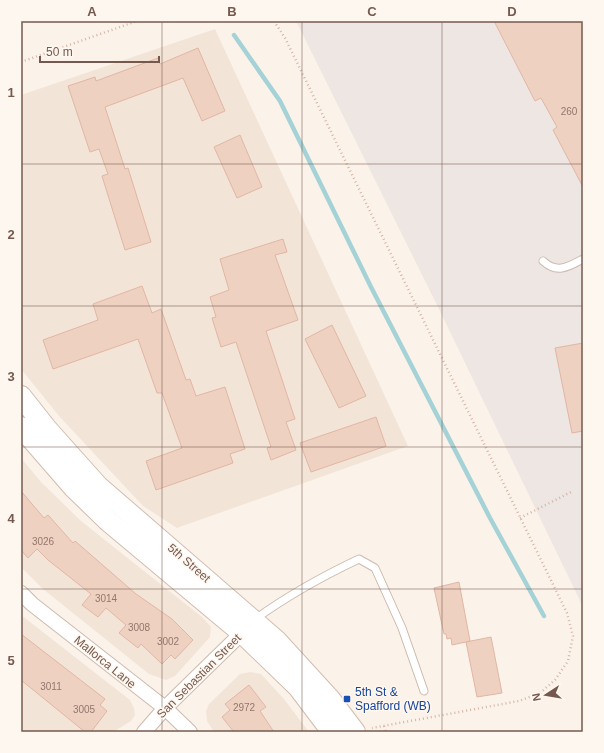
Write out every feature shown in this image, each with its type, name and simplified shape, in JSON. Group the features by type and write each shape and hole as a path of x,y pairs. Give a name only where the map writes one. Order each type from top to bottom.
{"main road":[{"name":"5th Street","path":"21,396 47,429 98,486 248,626 332,732"},
{"name":"5th Street","path":"21,427 73,487 108,521 248,626 276,640 330,699 362,730"}],"street":[{"name":"Mallorca Lane","path":"21,593 32,604 165,708 190,732"},
{"name":"San Sebastian Street","path":"144,732 165,708 248,626"}],"lane":[{"path":"544,261 550,267 559,269 583,259"},
{"path":"248,626 275,605 336,570 359,559 375,568 402,628 424,691"}],"path":[{"path":"21,62 137,21"},
{"path":"274,21 285,38 568,613 573,636 568,660 555,680 540,693 519,701 362,730"},
{"path":"520,518 573,491"},
{"path":"384,726 386,732"}],"shaded area":[{"path":"296,21 583,21 583,607 439,309"},
{"path":"215,29 408,446 177,528 143,506 59,416 21,369 21,95"},
{"path":"21,458 41,482 81,521 202,617 211,627 210,637 175,676 166,680 149,674 43,589 21,567"},
{"path":"21,615 130,700 134,708 135,715 131,721 113,732 21,732"},
{"path":"250,672 261,674 284,699 309,732 214,732 207,721 206,711 209,704 240,674"}],"building":[{"path":"494,21 583,21 583,187 553,130 557,127 541,98 535,101"},
{"path":"198,48 225,111 202,121 183,78 105,107 125,169 128,168 151,242 125,250 102,176 108,174 99,149 90,152 68,86 95,77 96,81 158,58 160,64"},
{"path":"240,135 262,187 237,198 214,147"},
{"path":"283,239 287,252 275,255 298,320 266,331 295,419 286,422 296,450 271,460 267,448 271,447 236,342 221,347 212,318 216,317 210,297 229,290 220,259"},
{"path":"142,286 152,313 161,309 186,380 190,379 196,396 225,387 245,449 230,454 233,463 156,490 146,461 182,448 162,393 157,393 138,339 53,369 43,340 98,320 93,304"},
{"path":"332,325 366,396 339,408 305,339"},
{"path":"583,343 583,431 572,433 555,348"},
{"path":"376,417 386,446 311,472 300,443"},
{"path":"21,491 44,518 48,515 73,543 75,541 136,594 172,619 193,640 175,659 171,655 162,664 141,644 138,648 119,633 126,625 106,608 98,617 82,605 91,594 48,560 37,549 28,558 21,550"},
{"path":"459,582 470,641 452,645 451,638 447,639 446,634 444,634 434,588"},
{"path":"21,634 105,699 100,705 107,711 91,732 85,732 21,680"},
{"path":"491,637 502,693 477,697 466,642"},
{"path":"249,685 266,707 260,711 274,732 234,732 222,717 230,710 225,704"}],"waterway":[{"path":"234,35 280,101 371,287 490,518 544,616"}],"place":[{"name":"5th St & Spafford (WB)","path":"347,699"}]}
